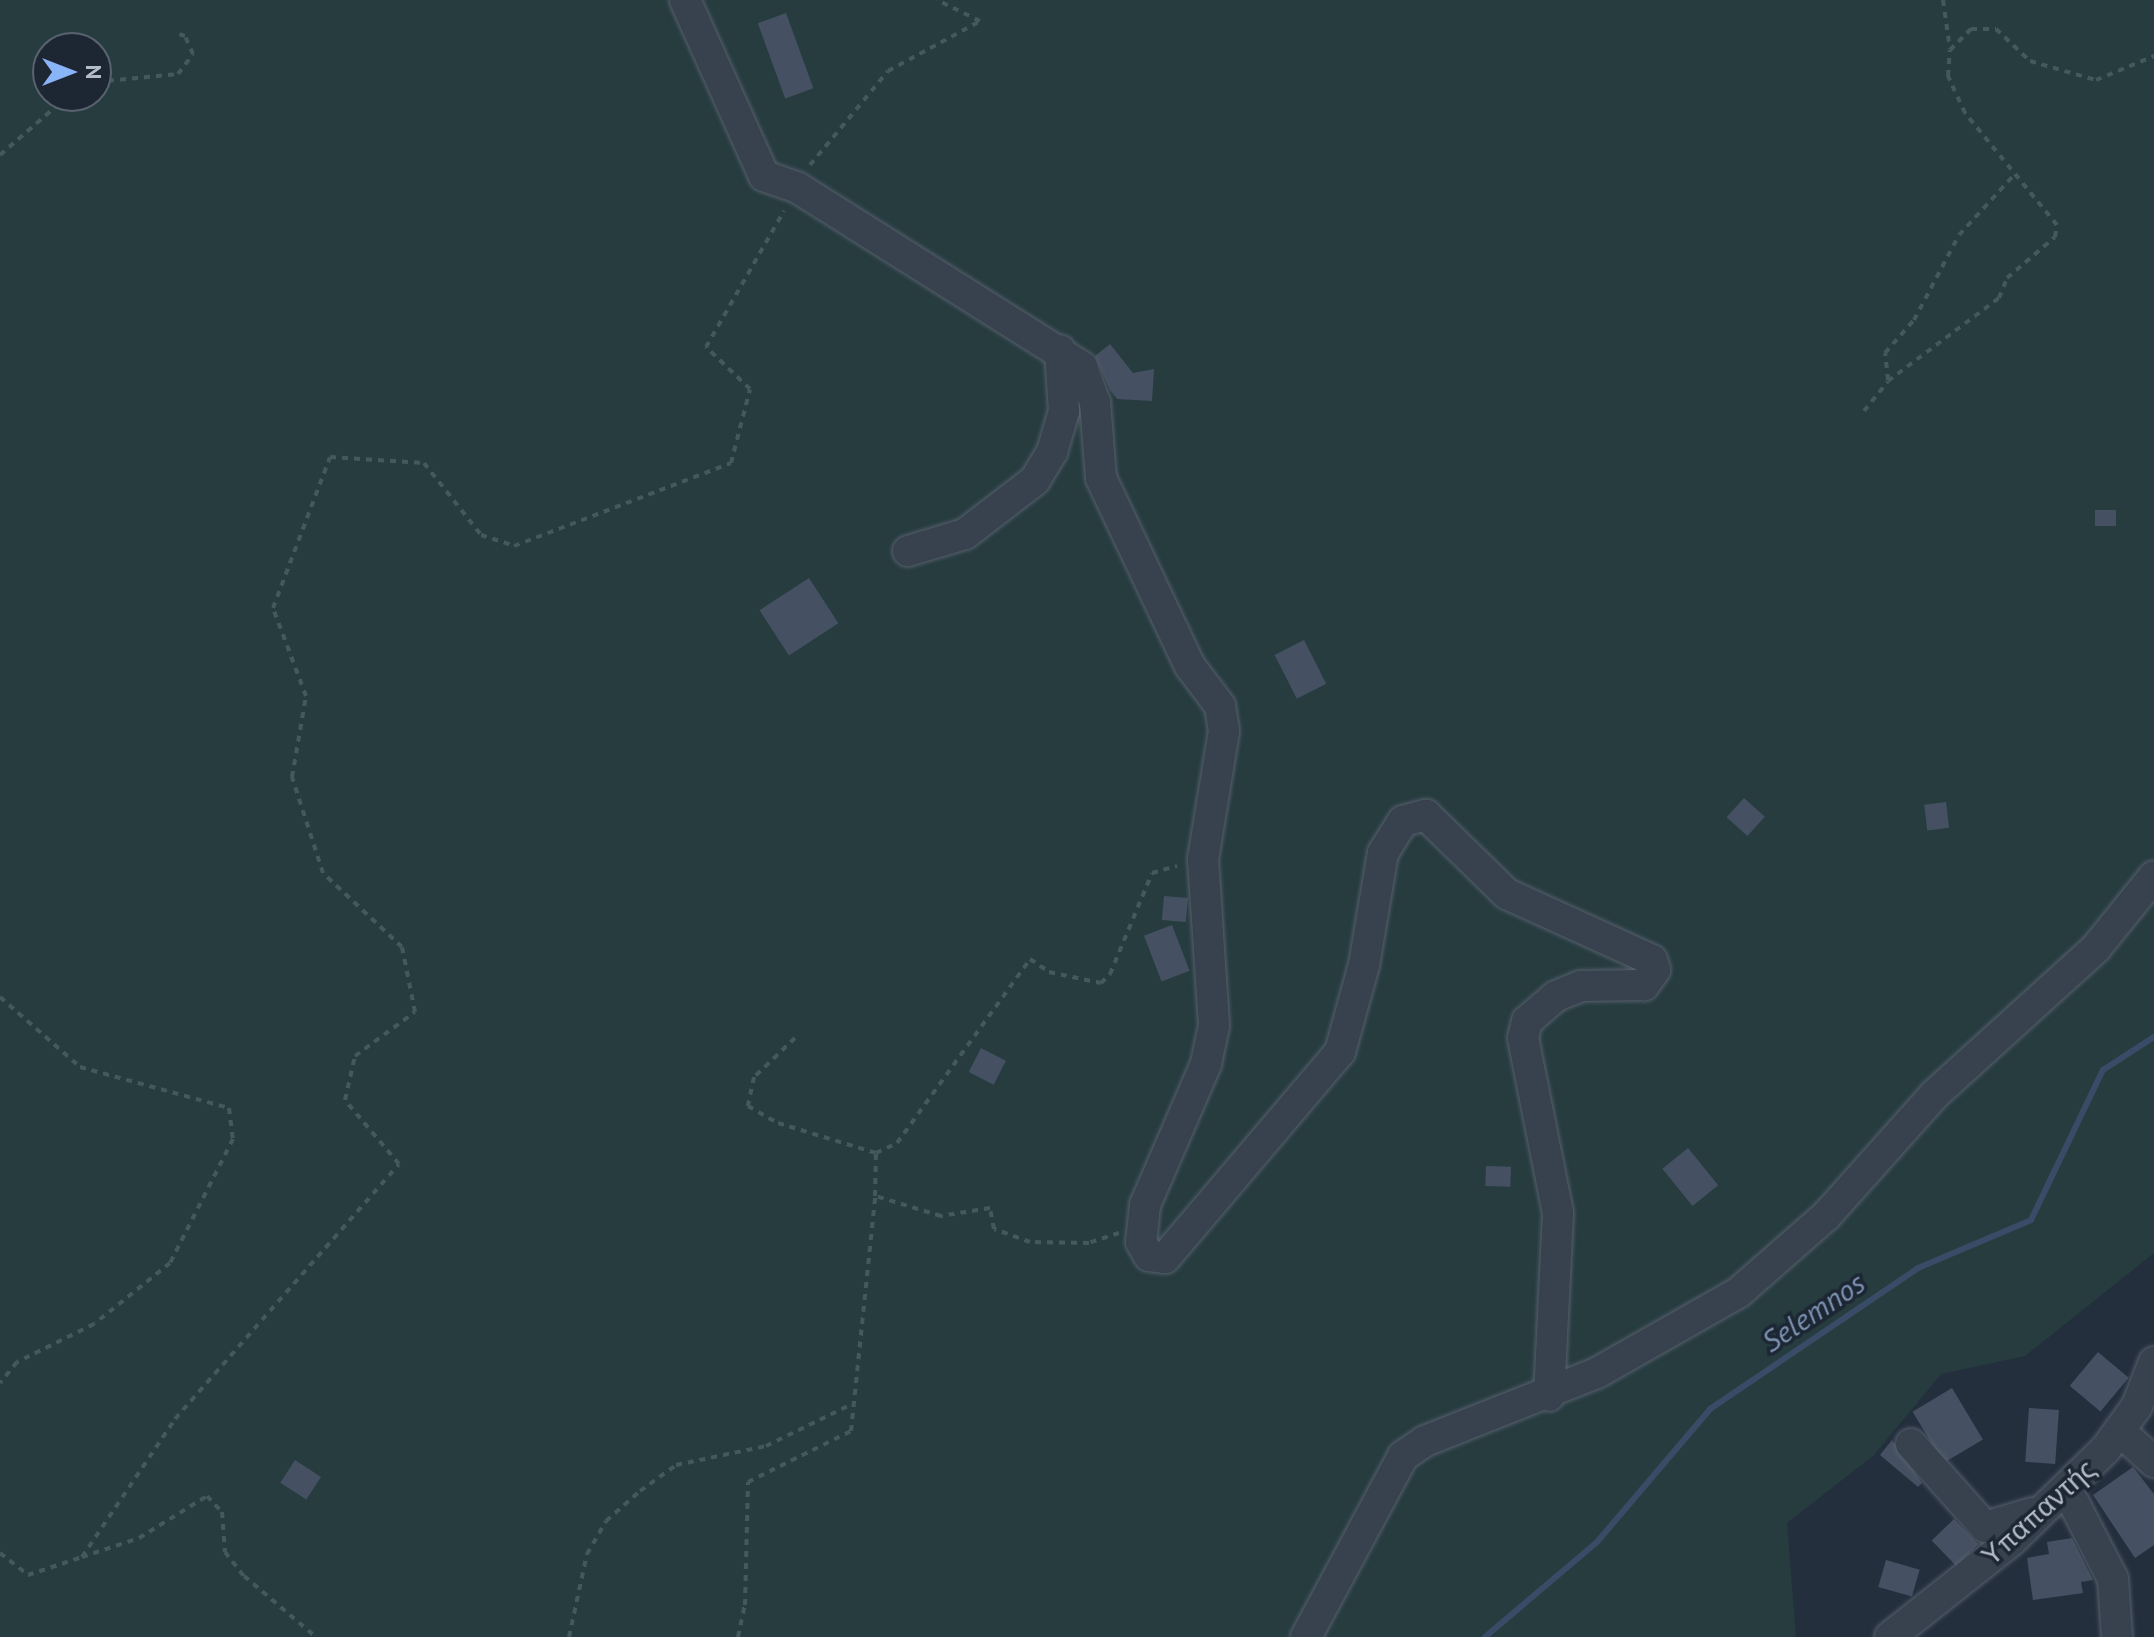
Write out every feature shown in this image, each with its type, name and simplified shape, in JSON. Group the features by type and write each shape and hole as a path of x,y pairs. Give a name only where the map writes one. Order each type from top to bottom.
{"street":[{"path":"685,0 764,176 804,176 1060,350 1091,384 1101,478 1190,666 1220,706 1224,731 1203,859 1214,1026 1206,1064 1153,1178 1141,1229 1144,1251 1165,1258 1317,1087 1349,1032 1391,832 1403,821 1426,815 1507,894 1639,950 1655,970 1644,985 1581,986 1556,996 1525,1030 1524,1059 1558,1213 1549,1396"},
{"path":"908,551 965,534 1035,480 1052,452 1064,411 1060,350"},
{"path":"1306,1637 1403,1456 1425,1441 1549,1396 1669,1338 1782,1258 1934,1095 2096,948 2154,876"},
{"name":"Υπαπαντής","path":"1900,1634 2058,1498 2121,1432 2154,1362"},
{"path":"2121,1432 2154,1462"},
{"path":"1911,1444 1985,1527 2058,1498 2113,1579 2117,1637"}],"path":[{"path":"82,1557 175,1419 399,1164 345,1100 355,1056 415,1012 402,947 323,873 292,777 306,696 273,608 330,457 424,463 481,535 514,546 731,463 750,389 706,347 804,176 888,71 980,21 937,0"},
{"path":"1864,411 1888,381 1999,298 2007,278 2055,237 2057,225 2013,176 1965,113 1948,76 1950,50 1943,0"},
{"path":"1950,50 1971,29 1996,29 2030,61 2096,80 2154,56"},
{"path":"112,80 178,74 193,54 185,36 176,33"},
{"path":"0,155 50,112"},
{"path":"1888,381 1885,353 1914,320 1959,235 2013,176"},
{"path":"795,1038 754,1077 748,1106 778,1123 876,1153 897,1143 1030,959 1049,972 1101,983 1110,974 1152,873 1203,859"},
{"path":"0,997 80,1067 229,1108 233,1139 170,1263 94,1324 17,1362 0,1383"},
{"path":"738,1637 748,1482 851,1431 875,1196 876,1153"},
{"path":"875,1196 941,1216 990,1208 994,1229 1030,1242 1089,1243 1141,1229"},
{"path":"569,1637 587,1554 606,1521 640,1491 676,1465 766,1446 854,1403"},
{"path":"0,1553 28,1575 139,1538 207,1496 222,1512 225,1552 244,1576 316,1637"}],"green space":[{"path":"0,0 2154,0 2154,1253 2025,1356 1941,1374 1874,1455 1787,1523 1796,1637 0,1637"}],"building":[{"path":"786,13 813,88 785,98 758,23"},
{"path":"1110,344 1133,373 1154,369 1152,401 1117,399 1110,390 1095,356"},
{"path":"2095,510 2116,510 2116,526 2095,526"},
{"path":"809,578 838,623 789,655 760,610"},
{"path":"1304,640 1326,684 1297,699 1275,655"},
{"path":"1744,798 1765,817 1747,836 1727,817"},
{"path":"1946,802 1949,828 1927,830 1924,805"},
{"path":"1164,896 1188,898 1186,922 1162,920"},
{"path":"1172,925 1190,971 1162,981 1144,936"},
{"path":"981,1048 1006,1061 994,1085 969,1072"},
{"path":"1688,1148 1718,1185 1693,1206 1662,1169"},
{"path":"1486,1166 1511,1167 1510,1187 1485,1186"},
{"path":"2098,1352 2129,1378 2100,1411 2070,1386"},
{"path":"1952,1388 1983,1439 1943,1463 1913,1412"},
{"path":"2029,1408 2059,1410 2055,1464 2025,1462"},
{"path":"1892,1440 1922,1483 1918,1487 1880,1455"},
{"path":"295,1460 321,1477 306,1500 280,1483"},
{"path":"2133,1467 2154,1494 2154,1545 2135,1558 2093,1495"},
{"path":"1954,1519 1978,1544 1956,1566 1932,1541"},
{"path":"2072,1538 2093,1580 2081,1582 2083,1593 2033,1600 2027,1558 2049,1554 2047,1542"},
{"path":"1886,1560 1920,1570 1912,1597 1878,1587"}],"waterway":[{"name":"Selemnos","path":"1485,1637 1597,1542 1710,1409 1918,1268 2031,1220 2103,1070 2154,1037"}]}
